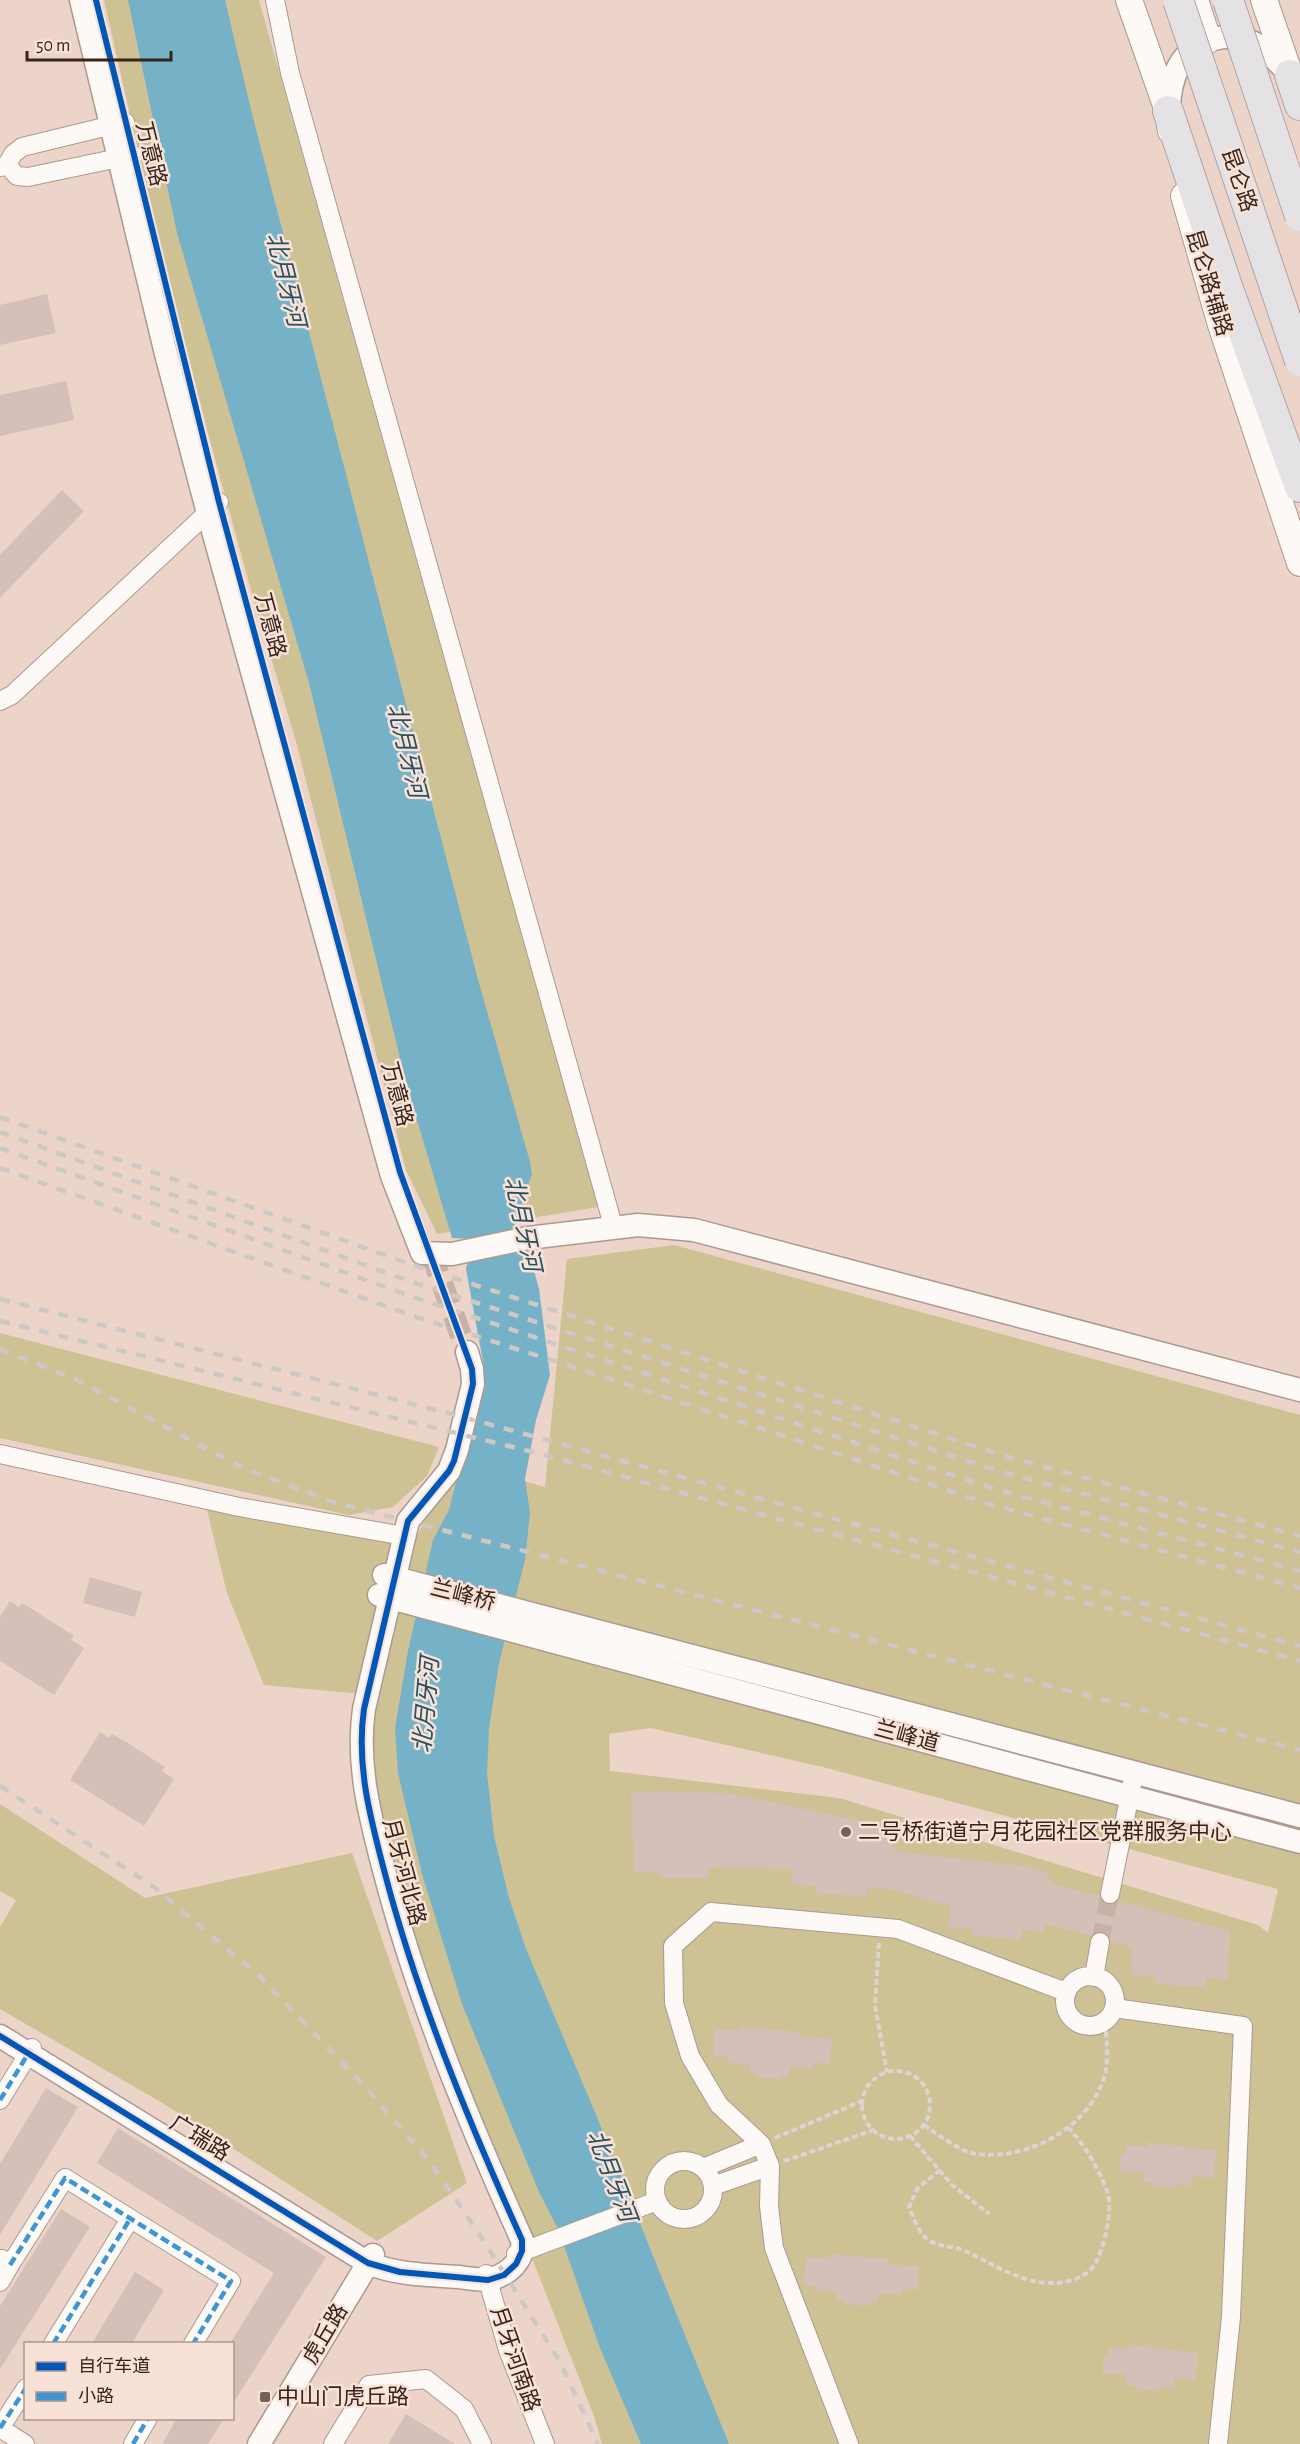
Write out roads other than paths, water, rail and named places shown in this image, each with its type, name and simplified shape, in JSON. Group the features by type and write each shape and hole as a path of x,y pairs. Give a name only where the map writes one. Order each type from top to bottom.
{"highway":[{"name":"昆仑路","path":"1178,0 1300,361"},
{"name":"昆仑路","path":"1228,0 1300,216"},
{"path":"1295,84 1300,105"},
{"path":"1168,111 1228,289 1300,487"}],"main road":[{"path":"1195,0 1215,38"},
{"path":"1211,0 1215,38"},
{"path":"1264,0 1295,84"},
{"name":"昆仑路辅路","path":"1135,1 1168,111 1180,179 1193,232 1221,325 1300,564"}],"street":[{"name":"万意路","path":"81,0 118,124 213,507 400,1172 435,1253 528,1238 614,1229"},
{"name":"万意路","path":"96,0 118,124"},
{"path":"274,0 293,84 614,1229 638,1226 694,1230 1300,1390"},
{"path":"1168,111 1172,83 1179,65 1188,53 1215,38 1235,37 1257,44 1271,54 1295,84"},
{"path":"118,124 22,147 3,166 17,176 28,177 126,156"},
{"path":"0,701 12,695 213,507"},
{"name":"月牙河北路","path":"399,1535 449,1471 454,1461 473,1384 472,1369 462,1349 465,1369 462,1400"},
{"name":"月牙河北路","path":"450,1447 444,1467 398,1518 399,1535 393,1588 364,1709 361,1732 363,1770 370,1819 394,1909 472,2129 522,2240 519,2253"},
{"path":"0,1454 239,1507 399,1535"},
{"name":"兰峰桥","path":"393,1588 520,1609"},
{"name":"兰峰桥","path":"393,1588 513,1631"},
{"name":"兰峰道","path":"520,1609 1300,1816"},
{"name":"兰峰道","path":"513,1631 1300,1842"},
{"path":"1110,1894 1134,1772"},
{"path":"849,2444 774,2248 769,2206 770,2166 761,2144 719,2105 690,2056 674,2003 673,1946 711,1912 898,1929 1066,1992"},
{"path":"1094,1977 1100,1942"},
{"path":"1110,2015 1115,2000 1109,1985 1094,1977 1077,1979 1066,1992 1066,2009 1075,2022 1090,2027 1110,2015 1243,2026 1231,2317 1218,2444"},
{"name":"广瑞路","path":"0,2028 30,2051"},
{"name":"广瑞路","path":"0,2036 30,2051 377,2262"},
{"path":"0,2100 30,2051"},
{"path":"703,2168 761,2144"},
{"path":"685,2161 703,2168 713,2186 710,2203 704,2211 687,2219 669,2215 657,2201 656,2182 667,2166 685,2161"},
{"path":"713,2186 770,2166"},
{"path":"0,2282 5,2262 65,2178 231,2281 194,2342"},
{"path":"377,2262 400,2272 487,2277 504,2275 516,2264 519,2253 657,2201"},
{"path":"54,2342 130,2219"},
{"name":"虎丘路","path":"258,2444 377,2262"},
{"name":"虎丘路","path":"275,2444 377,2262"},
{"name":"月牙河南路","path":"487,2277 508,2350 545,2444"},
{"path":"333,2444 369,2385 426,2379 464,2409 482,2444"},
{"path":"24,2391 0,2428 26,2444"},
{"path":"133,2444 147,2420"}],"water":[{"name":"北月牙河","path":"128,0 225,0 252,114 477,976 530,1162 532,1174 516,1220 523,1246 529,1252 539,1289 550,1375 536,1420 525,1479 530,1513 525,1560 499,1663 489,1729 487,1773 494,1836 509,1898 526,1949 597,2117 729,2444 641,2444 600,2348 558,2229 539,2192 462,2004 422,1874 398,1773 395,1728 408,1651 433,1540 449,1510 482,1380 484,1367 466,1269 474,1239 452,1238 406,1083 309,683 177,233"}],"tunnel":[{"path":"431,1253 467,1352"},
{"path":"1100,1942 1110,1894"}],"railway":[{"path":"0,1117 407,1263 1005,1456 1300,1536"},
{"path":"0,1132 412,1282 1002,1472 1300,1552"},
{"path":"0,1148 416,1298 998,1490 1300,1571"},
{"path":"0,1168 419,1318 993,1505 1300,1588"},
{"path":"0,1299 448,1413 1300,1646"},
{"path":"0,1321 533,1452 1300,1661"},
{"path":"0,1349 77,1380 243,1468 333,1502 1300,1750"},
{"path":"0,1786 154,1887 260,1977 362,2083 430,2162 476,2229 559,2360 598,2444"}],"place":[{"name":"二号桥街道宁月花园社区党群服务中心","path":"846,1832"},
{"name":"中山门虎丘路","path":"265,2397"}]}
